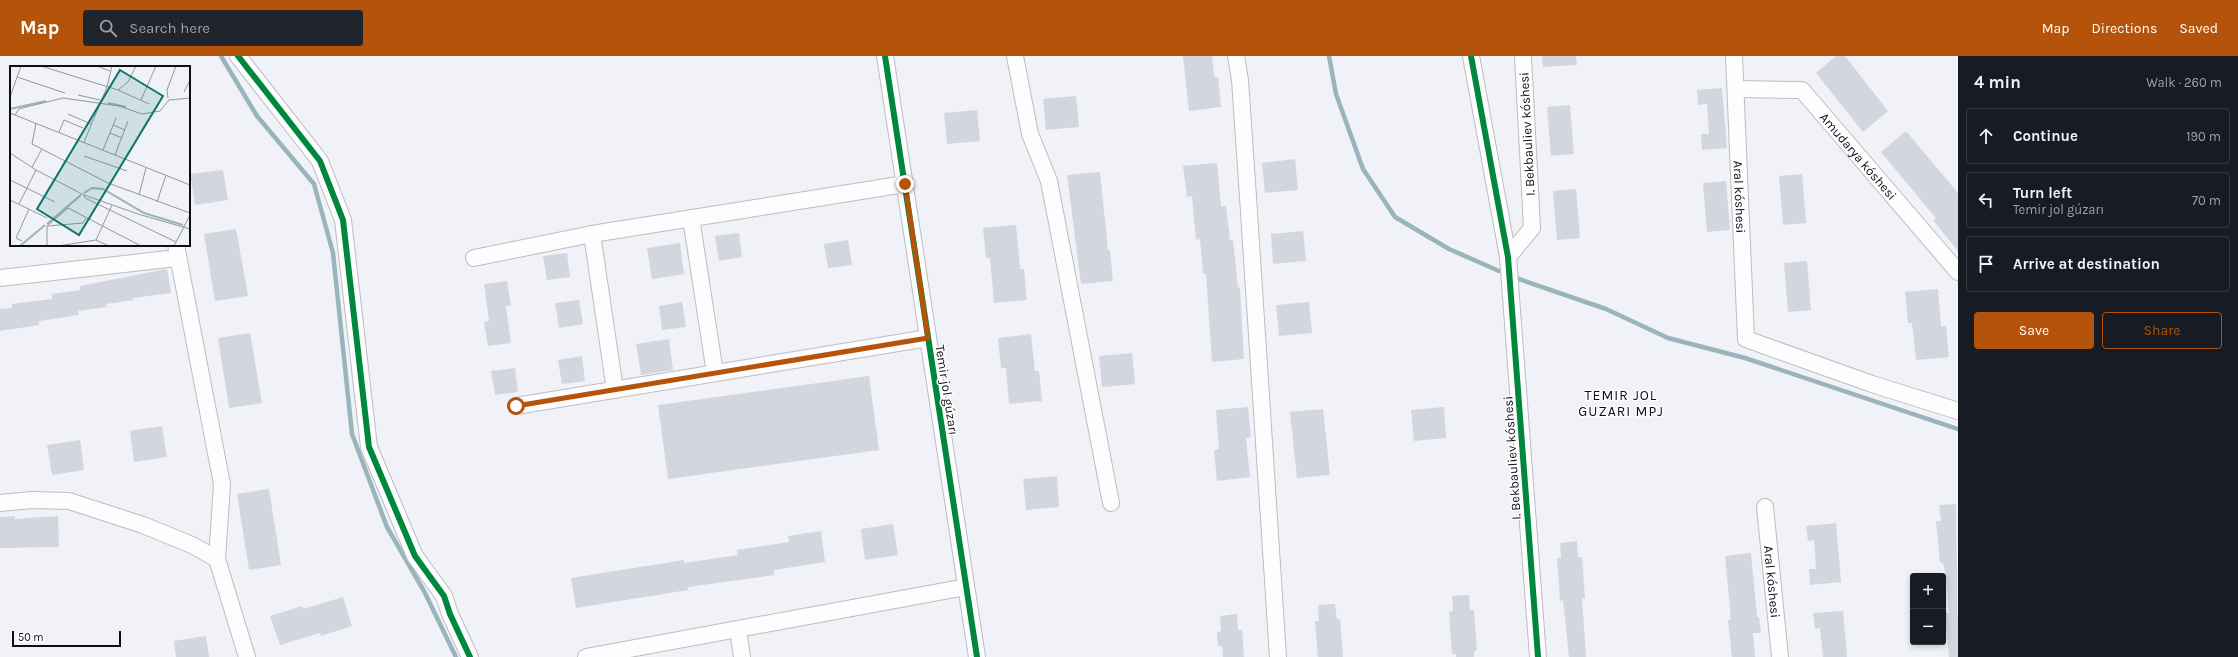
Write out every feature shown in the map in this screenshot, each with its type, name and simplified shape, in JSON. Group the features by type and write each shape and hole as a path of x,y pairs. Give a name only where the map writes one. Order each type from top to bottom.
{"street":[{"path":"238,56 320,161 343,220 368,447 415,556 444,596 450,614 470,657"},
{"name":"Temir jol gúzarı","path":"885,56 977,657"},
{"path":"1015,56 1030,134 1049,181 1111,503"},
{"path":"1236,56 1240,80 1278,657"},
{"path":"1471,56 1508,257"},
{"name":"I. Bekbauliev kóshesi","path":"1522,56 1532,228 1508,257 1538,657"},
{"name":"Aral kóshesi","path":"1734,56 1746,339 1872,384 1958,411"},
{"name":"Amudarya kóshesi","path":"1736,89 1802,90 1958,272"},
{"path":"474,258 592,234 905,184"},
{"path":"691,218 715,373"},
{"path":"592,234 615,390"},
{"path":"0,278 176,252 222,484 217,559 248,657"},
{"path":"516,406 928,338"},
{"path":"0,503 32,500 69,501 143,524 192,545 217,559"},
{"name":"Aral kóshesi","path":"1765,507 1780,657"},
{"path":"586,657 966,587"},
{"path":"738,630 742,657"}],"building":[{"path":"1183,56 1212,56 1214,77 1218,77 1221,107 1189,111"},
{"path":"1542,56 1576,56 1577,65 1543,67"},
{"path":"1836,56 1845,56 1888,111 1863,132 1816,73"},
{"path":"1722,88 1727,148 1702,150 1701,134 1709,134 1707,104 1698,105 1697,90"},
{"path":"1076,96 1079,127 1046,130 1043,99"},
{"path":"1570,105 1574,154 1551,156 1547,107"},
{"path":"977,110 980,141 947,144 944,113"},
{"path":"1906,131 1958,193 1958,251 1933,220 1936,218 1881,152"},
{"path":"1295,159 1298,190 1265,193 1262,163"},
{"path":"1217,163 1221,206 1226,206 1230,240 1233,240 1238,288 1240,287 1244,359 1212,362 1206,274 1203,274 1200,239 1196,240 1192,196 1187,197 1183,166"},
{"path":"223,170 228,200 195,205 190,174"},
{"path":"1100,172 1108,250 1110,250 1113,281 1081,284 1067,175"},
{"path":"1802,174 1806,223 1783,225 1779,176"},
{"path":"1726,181 1730,230 1707,232 1703,183"},
{"path":"1576,189 1580,238 1557,240 1553,191"},
{"path":"1016,225 1020,269 1024,269 1027,300 994,303 990,258 986,258 983,228"},
{"path":"236,229 248,296 215,301 204,234"},
{"path":"1303,231 1306,261 1273,264 1271,234"},
{"path":"739,233 742,257 719,261 715,236"},
{"path":"848,240 852,265 828,268 824,244"},
{"path":"680,243 684,274 652,279 647,248"},
{"path":"567,253 570,277 547,280 543,256"},
{"path":"1807,261 1811,310 1788,312 1784,263"},
{"path":"167,269 171,293 133,298 134,300 106,304 107,307 78,311 79,315 39,321 39,325 0,331 0,309 12,308 12,304 52,299 52,294 80,290 80,286"},
{"path":"507,281 511,305 506,306 511,343 488,346 484,322 489,321 484,284"},
{"path":"1938,289 1941,326 1946,326 1949,357 1916,360 1912,323 1908,323 1905,292"},
{"path":"579,300 583,324 559,328 555,303"},
{"path":"682,302 686,327 662,330 659,306"},
{"path":"1309,302 1312,333 1279,336 1276,305"},
{"path":"250,333 262,403 229,408 218,338"},
{"path":"1031,334 1035,371 1039,371 1042,401 1009,404 1006,368 1001,368 998,338"},
{"path":"669,339 673,370 641,375 636,344"},
{"path":"1132,353 1135,384 1102,387 1099,356"},
{"path":"582,356 585,381 562,384 558,360"},
{"path":"515,368 518,392 495,395 491,371"},
{"path":"869,376 879,450 668,479 658,405"},
{"path":"1248,407 1251,437 1246,438 1250,477 1217,481 1214,450 1219,449 1216,410"},
{"path":"1444,407 1446,438 1414,441 1411,410"},
{"path":"1323,409 1330,475 1297,478 1290,412"},
{"path":"162,426 167,457 134,462 130,431"},
{"path":"80,440 84,470 52,475 47,445"},
{"path":"1057,476 1059,507 1026,510 1023,479"},
{"path":"269,489 281,565 249,570 237,494"},
{"path":"1956,504 1958,657 1949,657 1946,624 1946,613 1949,613 1946,573 1943,563 1940,563 1936,521 1941,521 1939,505"},
{"path":"15,516 15,519 58,516 59,547 0,548 0,517"},
{"path":"1836,523 1841,582 1810,585 1809,569 1816,569 1814,540 1808,541 1806,526"},
{"path":"893,524 898,555 865,560 861,529"},
{"path":"821,531 825,562 774,570 774,575 688,587 688,590 576,608 571,578 684,560 684,563 738,555 737,550 789,542 788,536"},
{"path":"1577,541 1578,557 1582,557 1585,598 1582,598 1586,657 1569,657 1563,600 1560,601 1557,558 1561,558 1560,543"},
{"path":"1751,553 1757,617 1759,617 1761,633 1753,633 1755,657 1732,657 1728,620 1731,619 1725,556"},
{"path":"1469,595 1470,610 1474,610 1477,651 1474,651 1474,657 1456,657 1456,654 1452,654 1449,612 1453,611 1452,596"},
{"path":"343,597 352,626 321,636 320,633 280,645 270,616 302,606 303,609"},
{"path":"1335,604 1337,619 1340,619 1343,657 1318,657 1315,621 1319,621 1318,605"},
{"path":"1843,611 1847,657 1823,657 1820,628 1815,629 1813,613"},
{"path":"1237,614 1238,630 1242,630 1244,657 1223,657 1222,646 1218,646 1217,632 1221,631 1220,616"},
{"path":"206,636 209,657 176,657 174,641"}],"waterway":[{"path":"221,56 257,116 314,184 333,253 352,434 387,527 424,591 456,657"},
{"path":"1329,56 1336,94 1363,169 1395,217 1449,249 1499,271"},
{"path":"1516,278 1606,309 1668,338 1745,358 1958,429"}],"cycle path":[{"path":"238,56 320,161 343,220 369,447 415,556 444,596 450,614 470,657"},
{"path":"885,56 977,657"},
{"path":"1471,56 1508,257 1538,657"}],"district":[{"name":"TEMIR JOL GUZARI MPJ","path":"1621,404"}],"route":[{"path":"516,406 928,338 905,184"}]}
